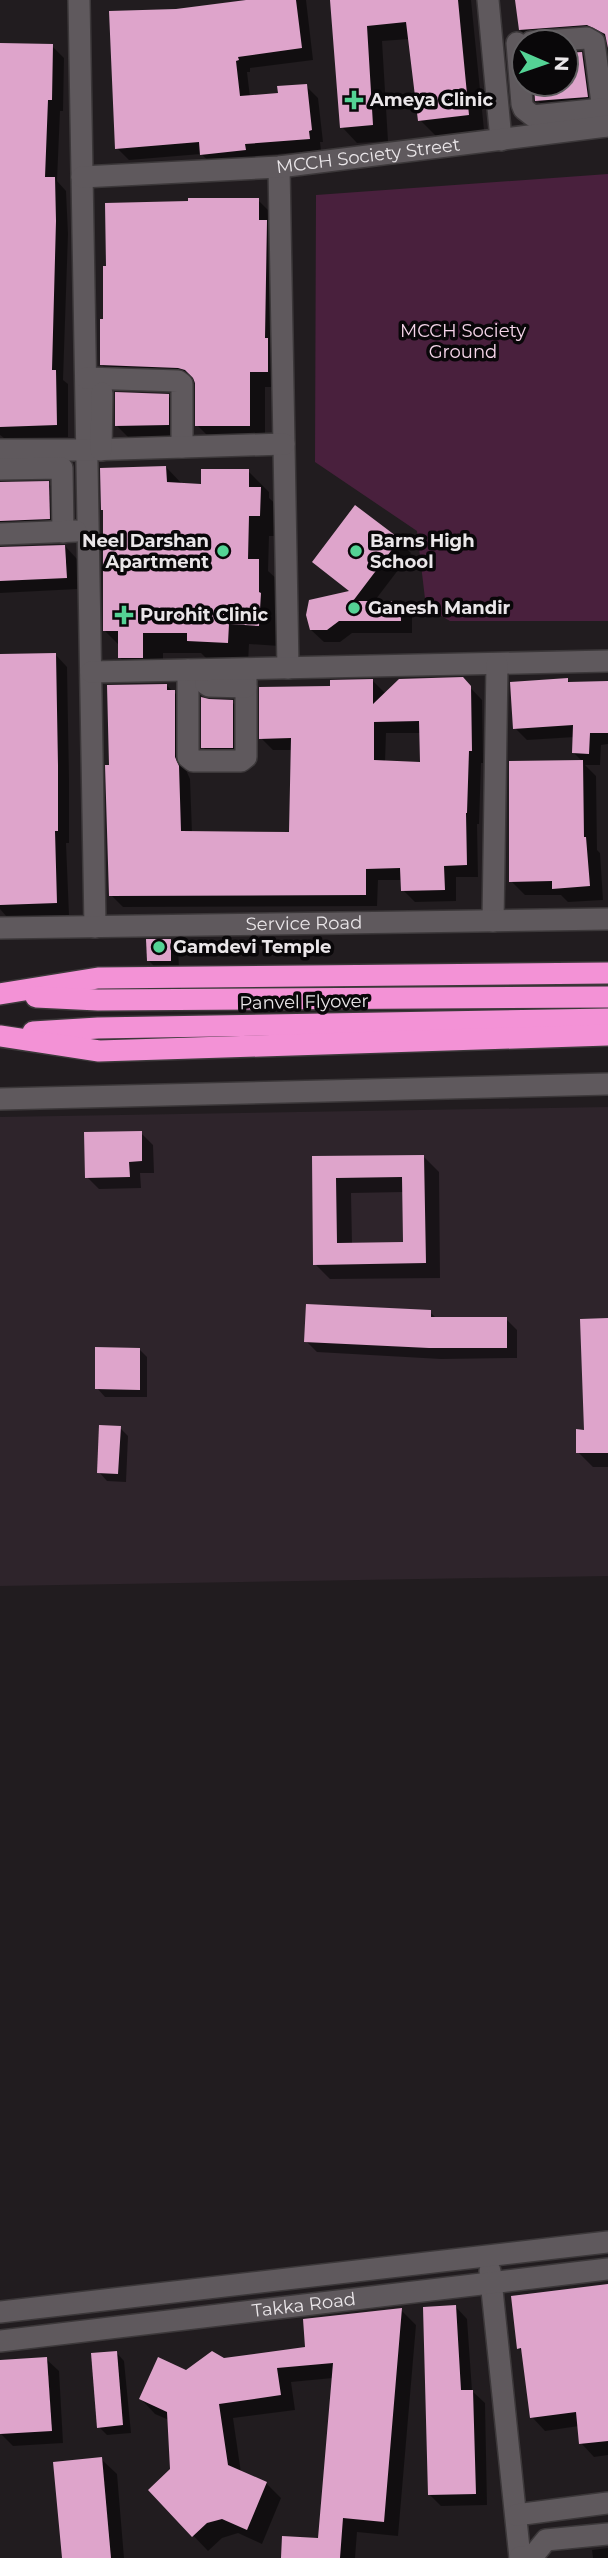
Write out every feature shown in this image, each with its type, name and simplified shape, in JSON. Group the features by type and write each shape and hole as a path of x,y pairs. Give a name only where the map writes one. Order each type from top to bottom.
{"highway":[{"path":"0,994 98,978 608,973"},
{"name":"Panvel Flyover","path":"0,994 98,1000 608,997"},
{"name":"Panvel Flyover","path":"0,1035 99,1028 608,1019"},
{"path":"0,1035 99,1051 608,1035"}],"street":[{"path":"79,0 82,177 99,383 99,445 88,531 95,927"},
{"path":"488,0 501,140"},
{"path":"580,39 587,38 594,42 605,121"},
{"path":"492,44 510,43"},
{"path":"495,79 510,78"},
{"path":"522,98 524,109 533,116 560,123"},
{"name":"MCCH Society Street","path":"288,668 279,167 501,140 560,123 605,121"},
{"path":"82,177 279,167"},
{"path":"99,383 178,381 182,384 181,447"},
{"path":"0,450 99,445 181,447 284,444"},
{"path":"0,469 62,468 99,445"},
{"path":"62,468 63,532"},
{"path":"0,534 88,531"},
{"path":"91,672 197,670 246,678 288,668 608,661"},
{"path":"493,921 497,663"},
{"path":"197,670 188,757 192,761 241,761 246,757 246,678"},
{"name":"Service Road","path":"0,928 608,919"},
{"path":"0,1099 608,1084"},
{"name":"Takka Road","path":"0,2312 608,2242"},
{"path":"488,2256 516,2515 527,2557 547,2540 608,2534"},
{"name":"Takka Road","path":"0,2341 608,2269"},
{"path":"516,2515 608,2503"}],"shaded area":[{"path":"608,1107 608,1576 0,1586 0,1117"}],"green space":[{"name":"MCCH Society Ground","path":"608,174 608,621 450,621 426,607 417,531 315,462 316,195"}],"building":[{"path":"246,0 296,0 302,48 238,57 239,60 236,61 240,96 278,93 277,86 307,84 312,130 309,131 310,139 245,144 246,150 200,155 199,142 115,149 109,11 176,9"},
{"path":"330,0 458,0 469,115 418,121 406,22 367,26 373,125 340,128"},
{"path":"515,0 608,0 608,48 605,34 587,25 519,28"},
{"path":"0,43 53,44 52,100 48,100 45,177 55,177 52,370 56,370 57,425 0,427"},
{"path":"582,52 588,97 580,98"},
{"path":"535,98 575,98 535,101"},
{"path":"188,198 259,198 259,220 267,220 265,338 268,338 268,372 250,372 250,426 195,426 195,383 185,370 100,365 103,266 106,266 105,203 188,201"},
{"path":"115,392 169,394 169,425 115,426"},
{"path":"166,466 167,482 201,484 201,469 249,469 249,487 261,487 260,516 249,516 248,559 259,559 259,626 229,624 228,643 187,641 187,633 143,633 143,658 118,658 118,631 103,631 103,510 100,468"},
{"path":"49,481 50,519 0,521 0,482"},
{"name":"Barns High School","path":"355,505 400,539 353,601 401,601 401,621 339,621 327,630 310,630 306,615 309,600 349,591 312,562"},
{"path":"65,545 67,578 0,581 0,547"},
{"path":"56,653 57,903 0,905 0,654"},
{"path":"463,677 471,686 472,751 469,751 466,813 467,865 444,866 445,890 401,891 400,868 366,869 366,895 109,896 105,765 109,765 107,685 167,684 167,690 175,690 175,757 179,766 181,831 289,832 291,738 259,739 259,687 330,686 330,680 373,679 373,704 399,679","holes":["419,721 420,762 374,760 374,722"]},
{"path":"568,678 568,682 608,681 608,733 590,733 589,754 572,753 573,725 513,729 510,682"},
{"path":"201,697 233,700 233,748 201,748"},
{"path":"583,760 584,837 590,886 552,889 552,881 509,882 509,761"},
{"name":"Gamdevi Temple","path":"146,939 171,939 171,961 147,961"},
{"path":"142,1131 142,1161 129,1162 130,1177 85,1178 84,1132"},
{"path":"424,1155 426,1263 313,1265 312,1156","holes":["402,1177 403,1242 337,1243 336,1178"]},
{"path":"306,1304 431,1310 431,1317 507,1317 507,1348 429,1348 304,1342"},
{"path":"608,1318 608,1453 576,1453 576,1429 584,1430 580,1319"},
{"path":"95,1347 140,1348 140,1390 95,1389"},
{"path":"99,1425 121,1426 118,1474 97,1473"},
{"path":"608,2284 608,2441 579,2444 576,2412 530,2418 521,2348 517,2349 511,2296"},
{"path":"456,2305 461,2390 473,2390 476,2494 428,2495 423,2307"},
{"path":"402,2308 384,2522 343,2518 340,2558 281,2558 282,2536 318,2538 333,2363 277,2368 281,2395 219,2404 228,2465 267,2482 247,2530 222,2519 207,2523 192,2537 148,2490 170,2469 167,2412 139,2399 158,2357 186,2370 212,2351 224,2358 305,2347 303,2319"},
{"path":"117,2351 123,2425 97,2428 91,2353"},
{"path":"47,2357 52,2431 0,2434 0,2360"},
{"path":"102,2457 111,2558 62,2558 53,2462"}],"place":[{"name":"Ameya Clinic","path":"354,100"},
{"name":"Neel Darshan Apartment","path":"223,551"},
{"name":"Barns High School","path":"356,551"},
{"name":"Ganesh Mandir","path":"354,608"},
{"name":"Purohit Clinic","path":"124,615"},
{"name":"Gamdevi Temple","path":"159,947"}]}
